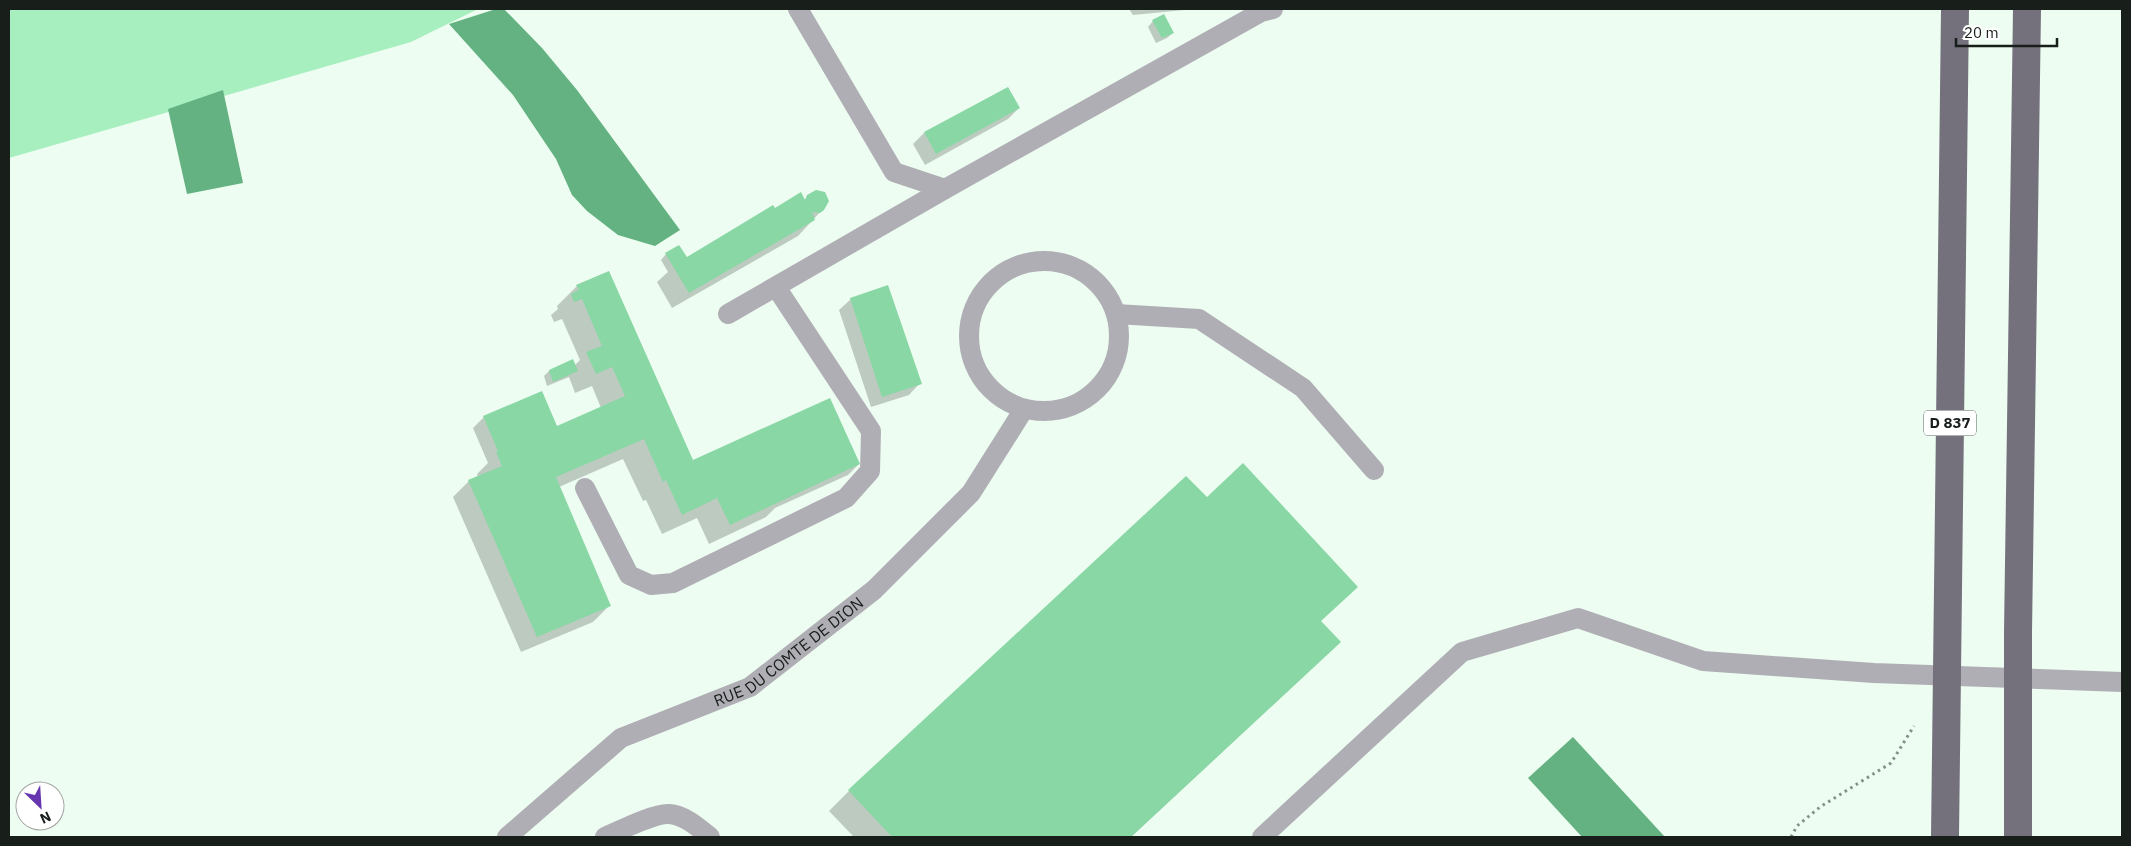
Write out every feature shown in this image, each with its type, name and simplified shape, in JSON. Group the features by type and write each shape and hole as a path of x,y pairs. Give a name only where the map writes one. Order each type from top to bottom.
{"main road":[{"name":"D 837","path":"1945,837 1956,9"},
{"path":"2018,837 2018,633 2027,9"}],"lane":[{"path":"798,9 894,172 945,189"},
{"path":"728,314 945,189 1265,10"},
{"path":"1036,261 1062,263 1086,273 1105,291 1116,314 1120,337 1116,360 1105,380 1089,396 1069,407 1046,412 1024,409 1000,398 982,379 971,356 968,330 975,305 990,283 1011,268 1036,261"},
{"path":"585,488 628,574 651,585 673,583 846,498 870,471 870,431 776,287"},
{"path":"1116,314 1199,319 1302,388 1374,470"},
{"name":"RUE DU COMTE DE DION","path":"507,837 621,738 750,687 874,590 971,493 1024,409"},
{"path":"1262,837 1462,652 1578,618 1703,660 1874,673 2116,681"},
{"path":"605,837 634,823 668,814 692,823 710,837"}],"path":[{"path":"1791,837 1797,826 1820,808 1892,763 1914,726 1914,716"}],"shaded area":[{"path":"9,9 478,9 411,42 9,158"},
{"path":"496,9 504,9 542,48 577,90 680,230 655,246 618,235 587,211 572,195 556,159 513,95 449,24"},
{"path":"223,90 243,183 187,194 168,109"},
{"path":"1573,737 1665,837 1582,837 1528,778"}],"building":[{"path":"1164,14 1174,33 1162,38 1152,20"},
{"path":"1008,87 1020,108 936,154 924,132"},
{"path":"816,190 825,192 829,201 820,213 812,212 815,220 689,293 665,253 679,245 687,257 773,205 775,208 801,192 805,200 807,195"},
{"path":"609,271 693,460 830,398 860,464 730,525 717,498 682,515 666,480 663,482 644,439 556,477 611,606 537,637 468,480 502,466 496,452 498,451 483,416 542,391 557,426 625,396 612,367 596,374 586,352 602,346 582,299 574,302 571,294 579,290 576,285"},
{"path":"888,285 922,384 882,397 850,298"},
{"path":"573,359 578,371 553,382 549,370"},
{"path":"1243,463 1358,587 1321,621 1341,642 1131,837 892,837 848,790 1186,476 1207,497"}]}
